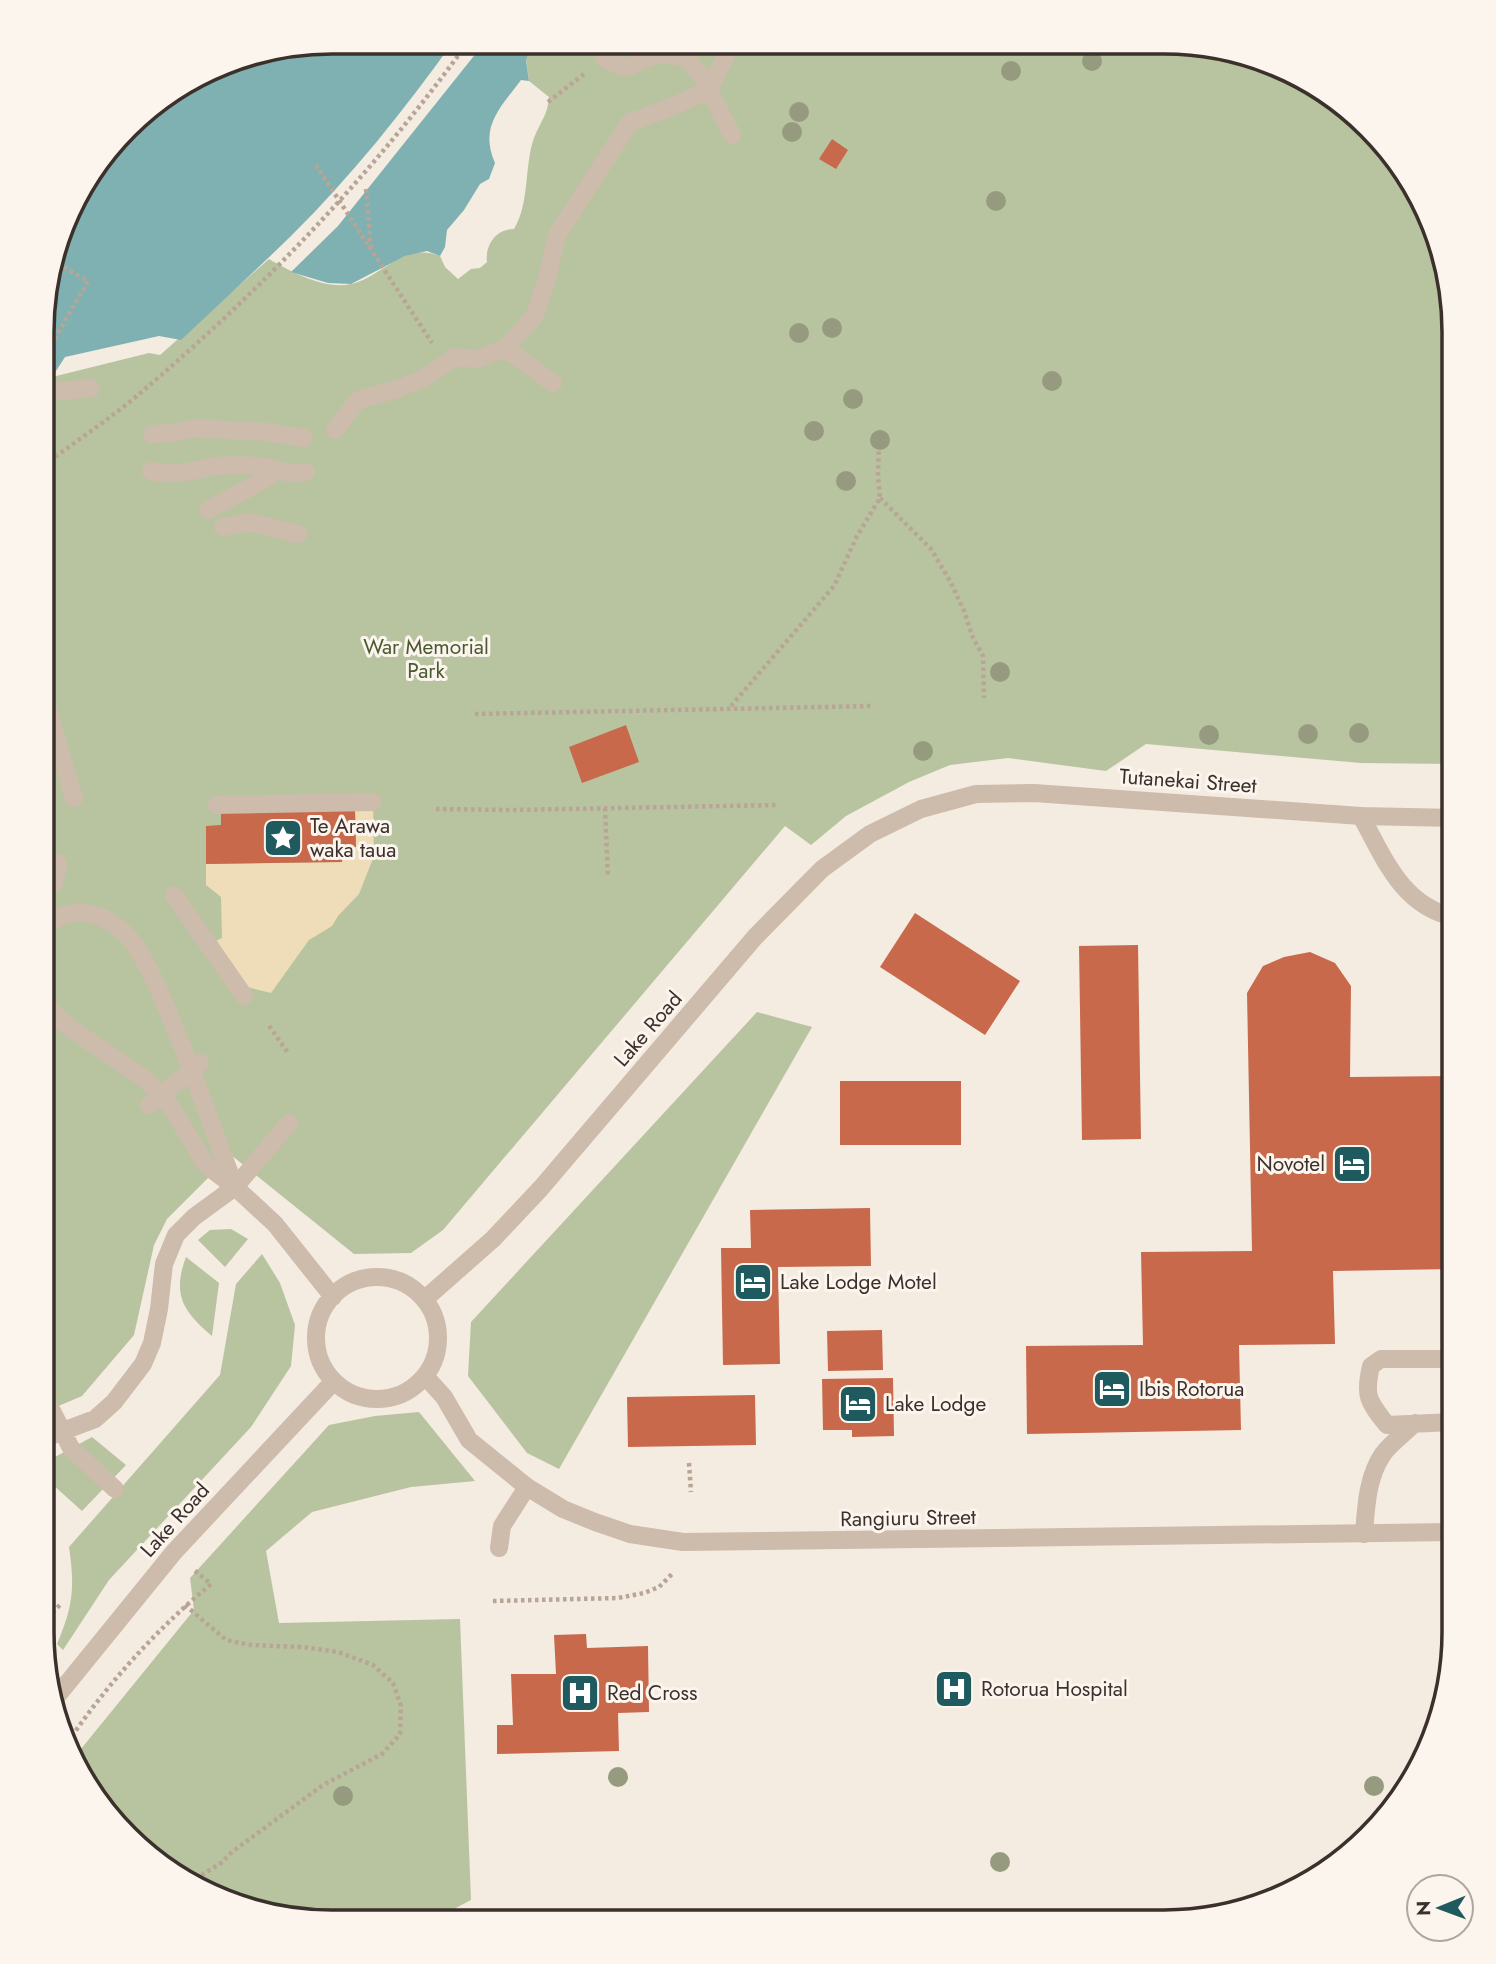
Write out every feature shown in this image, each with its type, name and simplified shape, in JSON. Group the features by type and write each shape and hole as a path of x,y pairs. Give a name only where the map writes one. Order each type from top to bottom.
{"street":[{"path":"604,58 622,67 657,54 685,57 702,76 732,135"},
{"path":"503,350 534,317 547,279 557,235 630,122 655,115 665,108 709,90 727,54"},
{"path":"335,430 358,400 424,378 455,357 478,359 502,349 553,383"},
{"path":"54,389 91,388"},
{"path":"152,434 194,428 266,432 304,438"},
{"path":"152,471 166,475 194,472 208,467 260,466 290,474 306,472"},
{"path":"208,510 232,495 264,481 277,471"},
{"path":"223,527 250,522 298,534"},
{"path":"54,730 74,798"},
{"name":"Tutanekai Street","path":"921,809 976,794 1034,793 1361,816 1442,818"},
{"path":"217,805 373,802"},
{"name":"Lake Road","path":"425,1299 493,1240 541,1188 755,937 822,869 870,834 921,809"},
{"path":"1361,816 1393,875 1411,897 1442,911"},
{"path":"54,884 58,863"},
{"path":"174,895 244,996"},
{"path":"54,920 64,914 84,912 100,916 117,926 133,943 196,1067 234,1187"},
{"path":"54,1013 63,1023 148,1081 155,1100 172,1108 206,1165 275,1224 332,1297"},
{"path":"155,1100 196,1067"},
{"path":"54,1436 95,1419 104,1412 143,1364 152,1343 159,1310 164,1264 176,1235 194,1217 234,1187 289,1123"},
{"path":"369,1278 389,1278 409,1286 425,1299 434,1317 438,1337 435,1357 425,1376 398,1396 381,1399 364,1398 334,1381 323,1366 317,1348 317,1330 322,1312 332,1297 349,1284 369,1278"},
{"path":"1442,1359 1381,1359 1371,1366 1366,1395 1371,1406 1387,1425 1442,1422"},
{"name":"Rangiuru Street","path":"425,1376 444,1397 469,1440 527,1487 594,1522 630,1534 683,1542 1442,1532"},
{"name":"Lake Road","path":"61,1691 174,1552 334,1381"},
{"path":"54,1416 71,1448 115,1489"},
{"path":"1364,1534 1367,1499 1374,1474 1384,1454 1415,1423"},
{"path":"499,1548 502,1527 527,1487"}],"path":[{"path":"54,458 136,396 281,264 385,149 459,54"},
{"path":"316,165 444,362"},
{"path":"366,189 371,250"},
{"path":"54,340 88,281 63,266"},
{"path":"730,707 834,586 857,536 880,498 879,442"},
{"path":"880,498 931,549 950,581 983,656 984,698"},
{"path":"475,714 872,706"},
{"path":"436,809 778,805"},
{"path":"605,808 608,877"},
{"path":"269,1026 289,1054"},
{"path":"689,1463 691,1492"},
{"path":"74,1734 94,1706 185,1605 211,1584 196,1571"},
{"path":"493,1601 618,1598 659,1587 673,1573"},
{"path":"54,1611 61,1604"},
{"path":"185,1605 226,1640 251,1645 338,1652 373,1665 393,1684 401,1706 400,1734 382,1754 323,1786 200,1876"}],"green space":[{"name":"War Memorial Park","path":"528,54 1182,55 1236,64 1270,75 1303,91 1333,112 1373,149 1405,193 1421,226 1436,278 1442,332 1442,764 1361,763 1146,744 1106,771 1008,758 950,765 909,782 846,816 811,845 785,826 443,1230 411,1253 354,1254 231,1155 167,1219 154,1245 134,1335 82,1396 54,1408 54,377 149,353 160,355 269,259 309,279 341,285 362,280 404,256 415,253 440,256 445,267 458,279 471,269 480,268 487,262 493,239 502,232 514,229 519,219 531,149 547,109 549,97 529,81"},
{"path":"757,1012 812,1027 559,1469 527,1453 468,1376 471,1322"},
{"path":"231,1229 248,1239 225,1267 198,1240 210,1230"},
{"path":"262,1254 280,1283 295,1325 291,1366 251,1427 109,1580 63,1650 57,1644 71,1597 69,1547 220,1375 236,1284"},
{"path":"186,1257 219,1283 212,1336 187,1310 180,1292"},
{"path":"419,1412 475,1481 411,1487 312,1512 266,1551 279,1623 460,1619 471,1900 452,1910 314,1909 260,1900 226,1889 193,1873 149,1841 112,1801 91,1771 80,1750 194,1610 190,1578 329,1425 375,1416"},
{"path":"92,1437 126,1465 82,1511 54,1486 54,1458"}],"sand":[{"path":"373,802 374,856 359,894 332,926 309,940 271,993 247,987 208,945 222,938 221,897 206,885 206,864 341,862 344,848 356,847 355,810"}],"water":[{"path":"332,54 444,54 396,118 335,190 291,236 181,340 159,336 65,357 54,374 57,296 64,260 75,226 101,178 123,149 149,123 193,91 226,75 260,64"},
{"path":"475,54 528,54 526,61 529,81 521,80 494,118 489,139 495,163 489,179 480,184 464,210 447,230 445,247 440,256 427,251 405,256 351,284 328,283 291,272 338,226"}],"building":[{"path":"832,139 848,150 836,169 819,159"},
{"path":"626,725 639,762 582,783 569,747"},
{"path":"355,810 356,847 344,848 342,862 206,864 206,826 221,825 221,812"},
{"path":"915,913 1020,981 985,1035 880,967"},
{"path":"1138,945 1141,1139 1082,1140 1079,946"},
{"name":"Novotel","path":"1310,952 1335,963 1351,986 1350,1077 1442,1076 1442,1269 1333,1271 1335,1344 1239,1345 1241,1430 1027,1434 1026,1346 1143,1345 1141,1252 1252,1251 1247,993 1263,966 1284,957"},
{"path":"840,1081 961,1081 961,1145 840,1145"},
{"path":"870,1208 871,1266 778,1267 780,1364 723,1365 721,1248 751,1248 750,1210"},
{"path":"882,1330 883,1370 828,1371 827,1331"},
{"name":"Lake Lodge","path":"893,1378 894,1436 852,1437 852,1430 823,1430 822,1379"},
{"path":"755,1395 756,1445 628,1447 627,1397"},
{"name":"Red Cross","path":"586,1634 587,1648 648,1646 649,1712 618,1713 619,1751 497,1754 497,1725 513,1725 511,1674 556,1674 554,1635"}],"place":[{"name":"Te Arawa waka taua","path":"283,838"},
{"name":"Novotel","path":"1352,1164"},
{"name":"Lake Lodge Motel","path":"753,1282"},
{"name":"Ibis Rotorua","path":"1112,1389"},
{"name":"Lake Lodge","path":"858,1404"},
{"name":"Rotorua Hospital","path":"954,1689"},
{"name":"Red Cross","path":"580,1693"}]}
